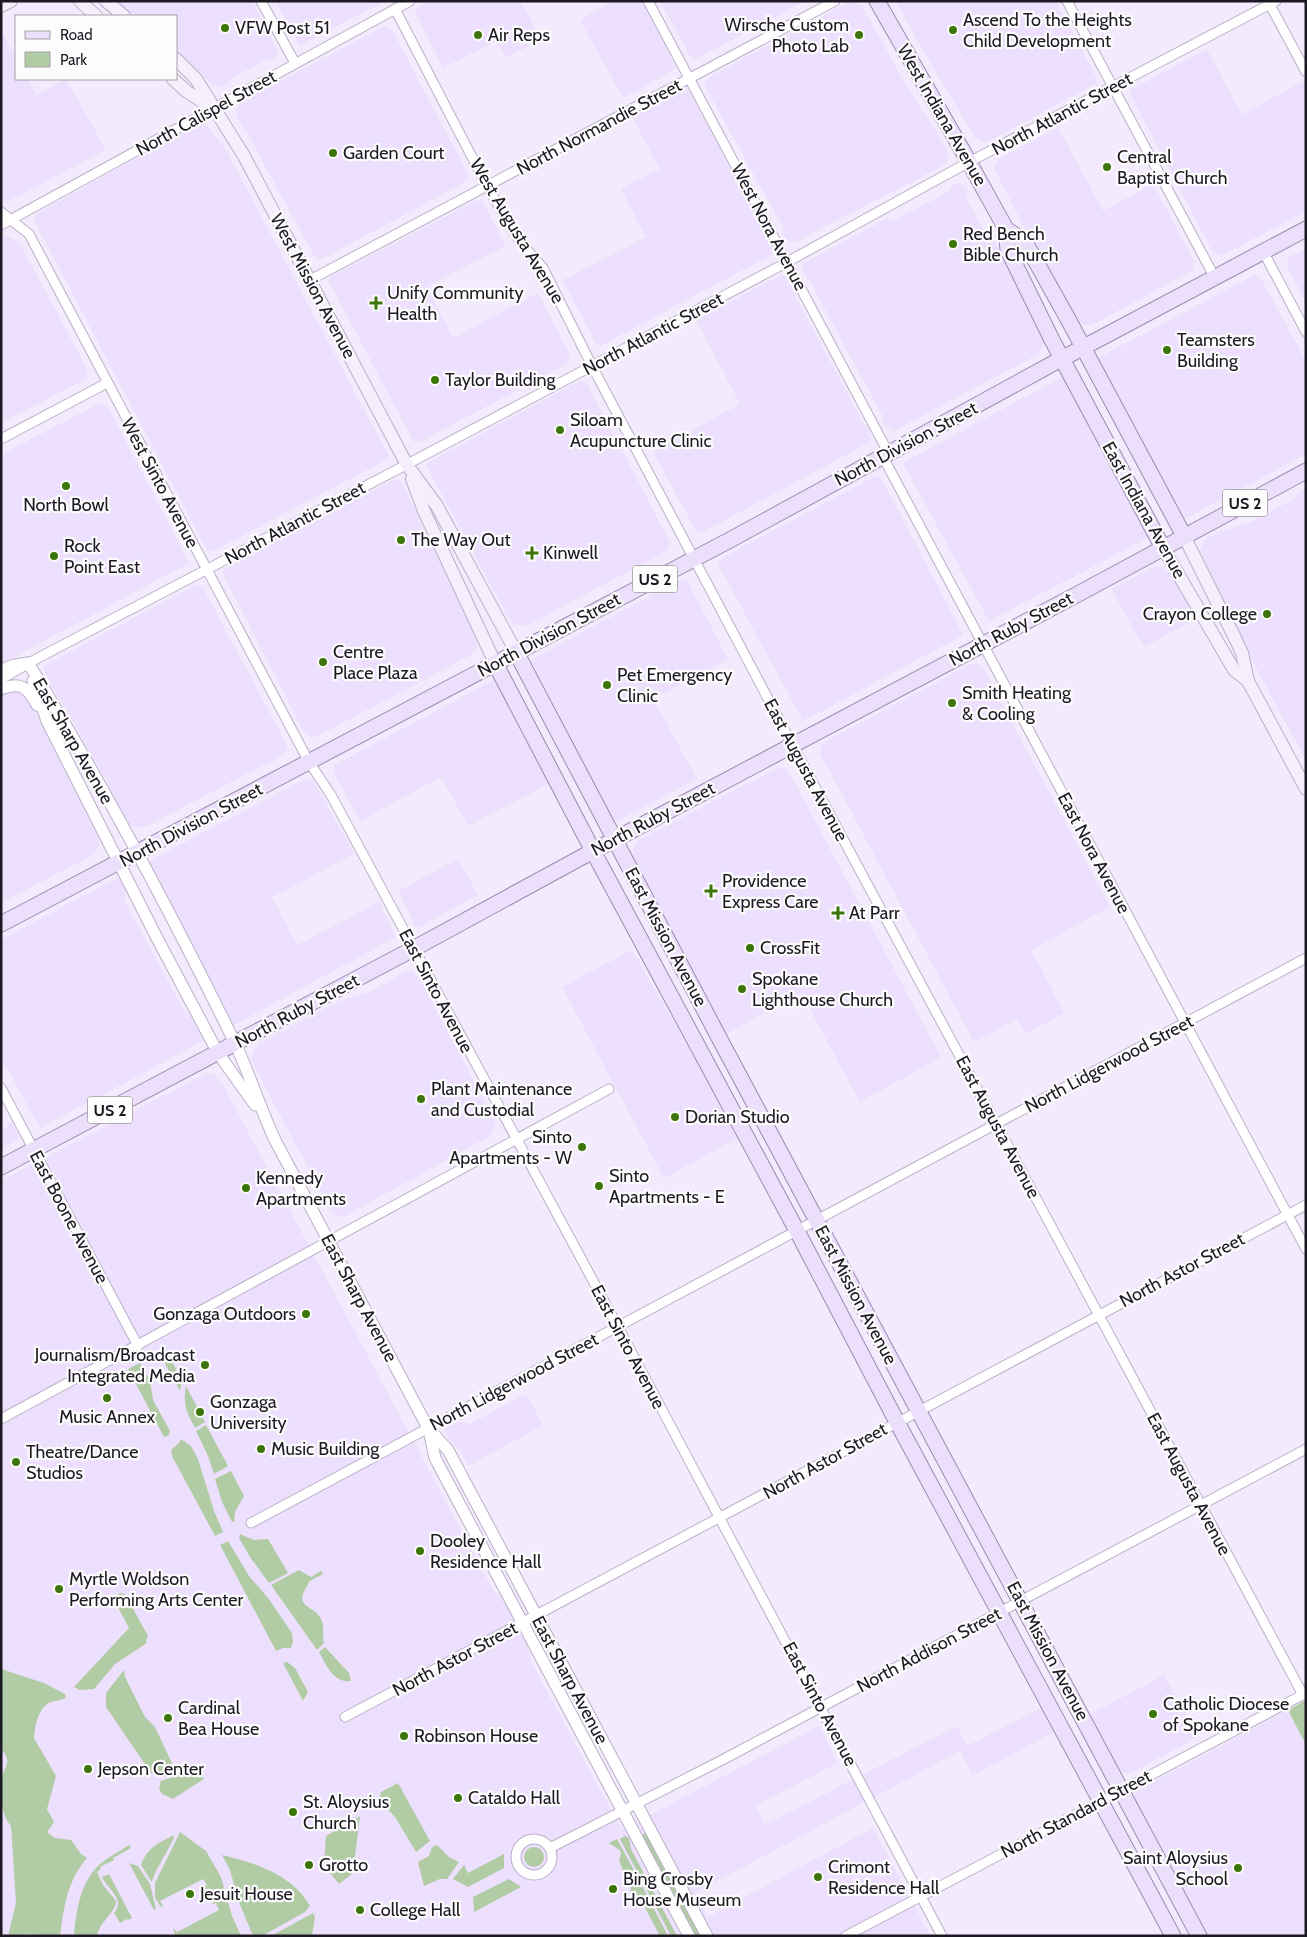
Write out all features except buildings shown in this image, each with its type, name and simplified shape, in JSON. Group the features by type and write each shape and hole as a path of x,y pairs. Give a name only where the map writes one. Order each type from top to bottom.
{"main road":[{"path":"1,6 11,1"},
{"path":"80,1 95,15"},
{"path":"106,1 123,15"},
{"name":"West Indiana Avenue","path":"877,1 970,162 1006,229 1008,250 1062,359"},
{"name":"West Mission Avenue","path":"178,61 196,79 244,156 310,280 407,465 424,512 495,663"},
{"name":"West Mission Avenue","path":"174,80 186,91 214,110"},
{"name":"West Indiana Avenue","path":"1006,229 1025,242 1084,348"},
{"name":"North Division Street","path":"1,924 694,559 1306,229"},
{"name":"East Indiana Avenue","path":"1084,348 1184,536 1242,653 1248,681 1306,789"},
{"name":"East Indiana Avenue","path":"1062,359 1163,548 1234,670 1248,681"},
{"name":"West Mission Avenue","path":"407,465 437,506 516,652"},
{"name":"North Ruby Street","path":"1,1167 413,949 792,744 983,644 1306,470"},
{"name":"East Mission Avenue","path":"516,652 816,1220 1123,1790 1199,1936"},
{"name":"East Mission Avenue","path":"495,663 897,1422 1173,1936"}],"street":[{"path":"261,1 295,63"},
{"name":"North Calispel Street","path":"1,225 410,1"},
{"name":"West Nora Avenue","path":"648,1 787,262 886,455"},
{"name":"North Normandie Street","path":"310,280 835,1"},
{"path":"1067,1 1215,278"},
{"path":"1271,2 1306,72"},
{"name":"North Atlantic Street","path":"1,680 28,663 407,465 1271,2"},
{"name":"West Augusta Avenue","path":"395,9 487,186 520,242 543,268 592,366 694,559"},
{"name":"West Sinto Avenue","path":"1,212 28,234 309,762"},
{"path":"1264,252 1306,332"},
{"path":"1,439 107,383"},
{"name":"East Nora Avenue","path":"886,455 983,644 1184,1024 1306,1249"},
{"name":"East Augusta Avenue","path":"694,559 1098,1315 1304,1694"},
{"name":"North Atlantic Street","path":"1,670 14,665 28,663"},
{"name":"East Sharp Avenue","path":"28,663 47,722 118,862 218,1053 262,1114"},
{"name":"East Sharp Avenue","path":"28,663 60,715 136,853 235,1044 262,1114 428,1428 448,1450 707,1936"},
{"path":"1,689 12,685 27,689 47,722"},
{"name":"East Sinto Avenue","path":"309,762 331,795 618,1327 942,1936"},
{"name":"North Lidgerwood Street","path":"251,1523 1306,958"},
{"name":"East Boone Avenue","path":"1,1088 138,1346"},
{"path":"1,1419 609,1089"},
{"name":"North Astor Street","path":"345,1717 1306,1205"},
{"name":"East Sharp Avenue","path":"428,1428 434,1458 689,1936"},
{"name":"North Addison Street","path":"550,1848 1021,1601 1306,1448"},
{"name":"North Standard Street","path":"846,1936 1304,1694"},
{"path":"542,1840 550,1848 553,1860 543,1874 532,1876 518,1866 516,1855 525,1841 542,1840"}],"shaded area":[{"path":"115,1 252,1 278,51 278,57 275,59 269,58 230,79 225,86 214,87 178,53 178,15 133,15"},
{"path":"276,1 385,1 301,45"},
{"path":"430,1 520,1 541,39 506,58 496,41 443,68 415,12 417,8"},
{"path":"613,1 642,1 675,65 675,68 670,72 623,98 580,20"},
{"path":"660,1 805,1 698,58 692,59"},
{"path":"896,1 1056,1 1097,79 1097,83 989,141 981,141 975,137 918,42"},
{"path":"849,2 856,2 862,6 899,73 946,148 949,156 944,165 798,241 790,242 783,235 783,227 707,90 705,83 711,76"},
{"path":"385,26 392,30 469,176 465,182 322,259 316,259 237,118 236,109 239,103"},
{"path":"1,30 15,56 15,80 29,80 37,95 67,80 106,150 8,201 1,199"},
{"path":"1207,49 1242,115 1303,81 1306,87 1306,211 1223,255 1214,253 1211,249 1130,93 1132,89"},
{"path":"682,90 687,90 690,93 773,249 773,254 600,346 597,345 563,280 646,237 621,189 660,169 632,117"},
{"path":"195,125 206,125 226,150 389,457 211,552 206,548 33,218 38,213"},
{"path":"1058,127 1103,211 1153,184 1194,261 1192,271 1086,326 1076,320 1033,244 994,168 999,159"},
{"path":"960,183 967,188 966,197 987,237 995,241 1044,343 1039,353 1035,356 893,431 882,422 882,415 810,281 807,279 802,269 802,264 888,218 893,221 950,191 953,184"},
{"path":"477,200 482,201 506,246 431,284 429,290 453,338 538,293 569,353 570,359 565,365 420,442 414,442 328,280 330,277"},
{"path":"1,235 12,238 20,244 87,369 86,378 82,381 1,423"},
{"path":"1306,248 1306,302 1287,266 1289,257"},
{"path":"781,275 785,275 793,287 793,292 864,425 868,427 871,439 868,443 703,532 699,532 694,527 653,452 740,404 696,320"},
{"path":"1255,275 1262,280 1306,362 1306,454 1184,519 1098,358"},
{"path":"1064,377 1149,537 989,621 904,465 905,462"},
{"path":"580,381 584,381 587,384 671,544 668,550 530,624 521,626 514,624 508,617 426,465"},
{"path":"100,403 109,409 189,563 1,664 1,455"},
{"path":"874,477 879,477 883,481 963,635 803,721 719,566 719,562 722,558"},
{"path":"393,480 397,480 403,485 476,636 477,647 471,655 316,737 311,737 305,734 222,572 226,568"},
{"path":"1306,488 1306,760 1253,662 1200,551 1204,541 1212,536 1221,531 1250,523 1290,501"},
{"path":"1156,566 1162,567 1169,572 1196,619 1144,647 1111,589"},
{"path":"680,580 688,583 728,659 653,699 697,779 614,822 531,660"},
{"path":"198,584 203,588 287,745 287,750 281,756 147,826 137,827 129,824 126,819 106,780 44,672 44,668 45,665"},
{"path":"971,664 979,665 984,670 1110,907 1031,950 1064,1013 1025,1034 1017,1019 974,1042 820,753 822,744 826,741"},
{"path":"496,679 551,783 468,826 441,777 360,821 333,771 335,765"},
{"path":"15,689 27,696 99,842 97,851 93,855 1,903 1,694"},
{"path":"780,767 787,769 789,772 941,1057 860,1102 801,993 726,1034 632,856 634,846 639,840"},
{"path":"305,779 310,779 315,783 354,854 272,897 297,945 379,902 396,937 233,1025 149,864 151,860"},
{"path":"458,859 478,895 416,927 398,891"},
{"path":"117,878 121,880 126,890 124,900 185,1013 193,1018 203,1041 40,1128 1,1057 1,940"},
{"path":"632,950 740,1137 664,1178 562,987"},
{"path":"406,972 412,972 419,977 494,1120 495,1126 488,1137 345,1216 337,1216 332,1212 252,1062 253,1052 260,1043 337,1002 371,991"},
{"name":"Gonzaga University","path":"207,1073 215,1075 224,1087 494,1592 505,1602 527,1644 531,1662 622,1830 819,1726 838,1763 755,1806 765,1825 957,1726 967,1746 1043,1707 1056,1731 973,1775 960,1751 695,1893 708,1917 873,1828 930,1936 1,1936 1,1181"},
{"path":"10,1122 12,1122 19,1137 16,1141 1,1149 1,1124 6,1129"},
{"path":"526,1394 543,1425 468,1466 459,1449 450,1442 443,1428 456,1421 470,1424"},
{"path":"1164,1675 1197,1737 1131,1773 1123,1773 1119,1770 1089,1715"},
{"name":"Saint Aloysius School","path":"1288,1710 1306,1745 1306,1936 1207,1936 1134,1795 1138,1790"}],"green space":[{"path":"166,1349 182,1381 180,1391 164,1362"},
{"path":"140,1363 150,1381 153,1400 170,1431 168,1436 164,1437 128,1369"},
{"path":"186,1386 205,1422 195,1428 186,1408"},
{"path":"206,1425 228,1466 214,1474 196,1431"},
{"path":"181,1439 191,1446 198,1459 214,1511 223,1532 215,1536 172,1456 171,1450"},
{"path":"231,1471 244,1496 235,1512 234,1522 232,1522 222,1502 215,1479"},
{"path":"240,1534 254,1540 268,1539 288,1573 269,1583 250,1557 239,1538"},
{"path":"228,1541 249,1576 268,1598 292,1633 293,1642 291,1648 283,1648 276,1651 220,1545"},
{"path":"299,1570 311,1577 321,1571 323,1574 308,1582 302,1597 303,1602 318,1614 322,1622 324,1643 317,1650 271,1585"},
{"path":"120,1593 125,1594 148,1636 147,1643 115,1664 94,1689 80,1690 74,1687 129,1628 114,1600 115,1596"},
{"path":"325,1647 349,1673 351,1681 340,1679 331,1672 319,1652"},
{"path":"287,1662 295,1668 308,1692 303,1701 283,1663"},
{"path":"1,1669 44,1683 65,1694 66,1697 51,1702 43,1708 36,1723 34,1738 56,1776 47,1809 54,1822 47,1832 55,1838 71,1840 81,1854 87,1858 71,1885 65,1905 60,1936 26,1934 8,1936 16,1903 11,1826 5,1816 1,1799 1,1781 7,1765 7,1758 1,1749"},
{"path":"124,1670 125,1677 145,1717 155,1727 177,1774 164,1776 151,1773 106,1707 106,1693"},
{"path":"1306,1700 1306,1745 1288,1710"},
{"path":"198,1767 204,1779 173,1799 162,1794 159,1789 161,1781"},
{"path":"398,1783 430,1841 416,1852 395,1817 379,1800 381,1792"},
{"path":"360,1816 353,1873 339,1884 324,1865 326,1836"},
{"path":"180,1832 206,1851 221,1877 232,1916 241,1936 175,1935 173,1928 177,1932 219,1910 216,1903 213,1904 204,1887 207,1885 203,1879 160,1901 163,1906 161,1907 155,1898 155,1883"},
{"path":"647,1832 702,1936 693,1936 640,1836"},
{"path":"174,1835 151,1881 141,1865 144,1859 154,1847"},
{"path":"625,1836 629,1838 631,1849 677,1936 671,1936 620,1839"},
{"path":"617,1839 637,1876 627,1881 619,1860 620,1850 609,1843"},
{"path":"129,1845 131,1848 100,1867 101,1869 97,1872 103,1885 116,1901 114,1909 101,1926 97,1936 74,1936 80,1899 91,1874 108,1858"},
{"path":"437,1845 449,1857 459,1862 447,1879 440,1879 424,1886 418,1862 429,1856 432,1847"},
{"path":"534,1847 541,1850 544,1857 541,1864 534,1867 527,1864 524,1857 527,1850"},
{"path":"504,1854 504,1868 468,1887 453,1879 464,1865 468,1873"},
{"path":"222,1855 260,1866 283,1878 302,1895 310,1906 305,1912 262,1936 253,1936 239,1902 230,1870"},
{"path":"129,1863 138,1866 150,1884 156,1909 154,1910"},
{"path":"109,1874 132,1918 120,1923 114,1913 117,1908 117,1899 102,1877"},
{"path":"638,1878 668,1936 660,1936 642,1902 631,1895 630,1882"},
{"path":"509,1879 521,1887 474,1912 473,1897"},
{"path":"313,1913 315,1917 312,1936 271,1936"}],"place":[{"name":"VFW Post 51","path":"225,28"},
{"name":"Ascend To the Heights Child Development","path":"953,30"},
{"name":"Air Reps","path":"478,35"},
{"name":"Wirsche Custom Photo Lab","path":"859,35"},
{"name":"Garden Court","path":"333,153"},
{"name":"Central Baptist Church","path":"1107,167"},
{"name":"Red Bench Bible Church","path":"953,244"},
{"name":"Unify Community Health","path":"376,303"},
{"name":"Teamsters Building","path":"1167,350"},
{"name":"Taylor Building","path":"435,380"},
{"name":"Siloam Acupuncture Clinic","path":"560,430"},
{"name":"North Bowl","path":"66,486"},
{"name":"The Way Out","path":"401,540"},
{"name":"Kinwell","path":"532,553"},
{"name":"Rock Point East","path":"54,556"},
{"name":"Crayon College","path":"1267,614"},
{"name":"Centre Place Plaza","path":"323,662"},
{"name":"Pet Emergency Clinic","path":"607,685"},
{"name":"Smith Heating & Cooling","path":"952,703"},
{"name":"Providence Express Care","path":"711,891"},
{"name":"At Parr","path":"838,913"},
{"name":"CrossFit","path":"750,948"},
{"name":"Spokane Lighthouse Church","path":"742,989"},
{"name":"Plant Maintenance and Custodial","path":"421,1099"},
{"name":"Dorian Studio","path":"675,1117"},
{"name":"Sinto Apartments - W","path":"582,1147"},
{"name":"Sinto Apartments - E","path":"599,1186"},
{"name":"Kennedy Apartments","path":"246,1188"},
{"name":"Gonzaga Outdoors","path":"306,1314"},
{"name":"Journalism/Broadcast Integrated Media","path":"205,1365"},
{"name":"Music Annex","path":"107,1398"},
{"name":"Gonzaga University","path":"200,1412"},
{"name":"Music Building","path":"261,1449"},
{"name":"Theatre/Dance Studios","path":"16,1462"},
{"name":"Dooley Residence Hall","path":"420,1551"},
{"name":"Myrtle Woldson Performing Arts Center","path":"59,1589"},
{"name":"Catholic Diocese of Spokane","path":"1153,1714"},
{"name":"Cardinal Bea House","path":"168,1718"},
{"name":"Robinson House","path":"404,1736"},
{"name":"Jepson Center","path":"88,1769"},
{"name":"Cataldo Hall","path":"458,1798"},
{"name":"St. Aloysius Church","path":"293,1812"},
{"name":"Grotto","path":"309,1865"},
{"name":"Saint Aloysius School","path":"1238,1868"},
{"name":"Crimont Residence Hall","path":"818,1877"},
{"name":"Bing Crosby House Museum","path":"613,1889"},
{"name":"Jesuit House","path":"190,1894"},
{"name":"College Hall","path":"360,1910"}]}
